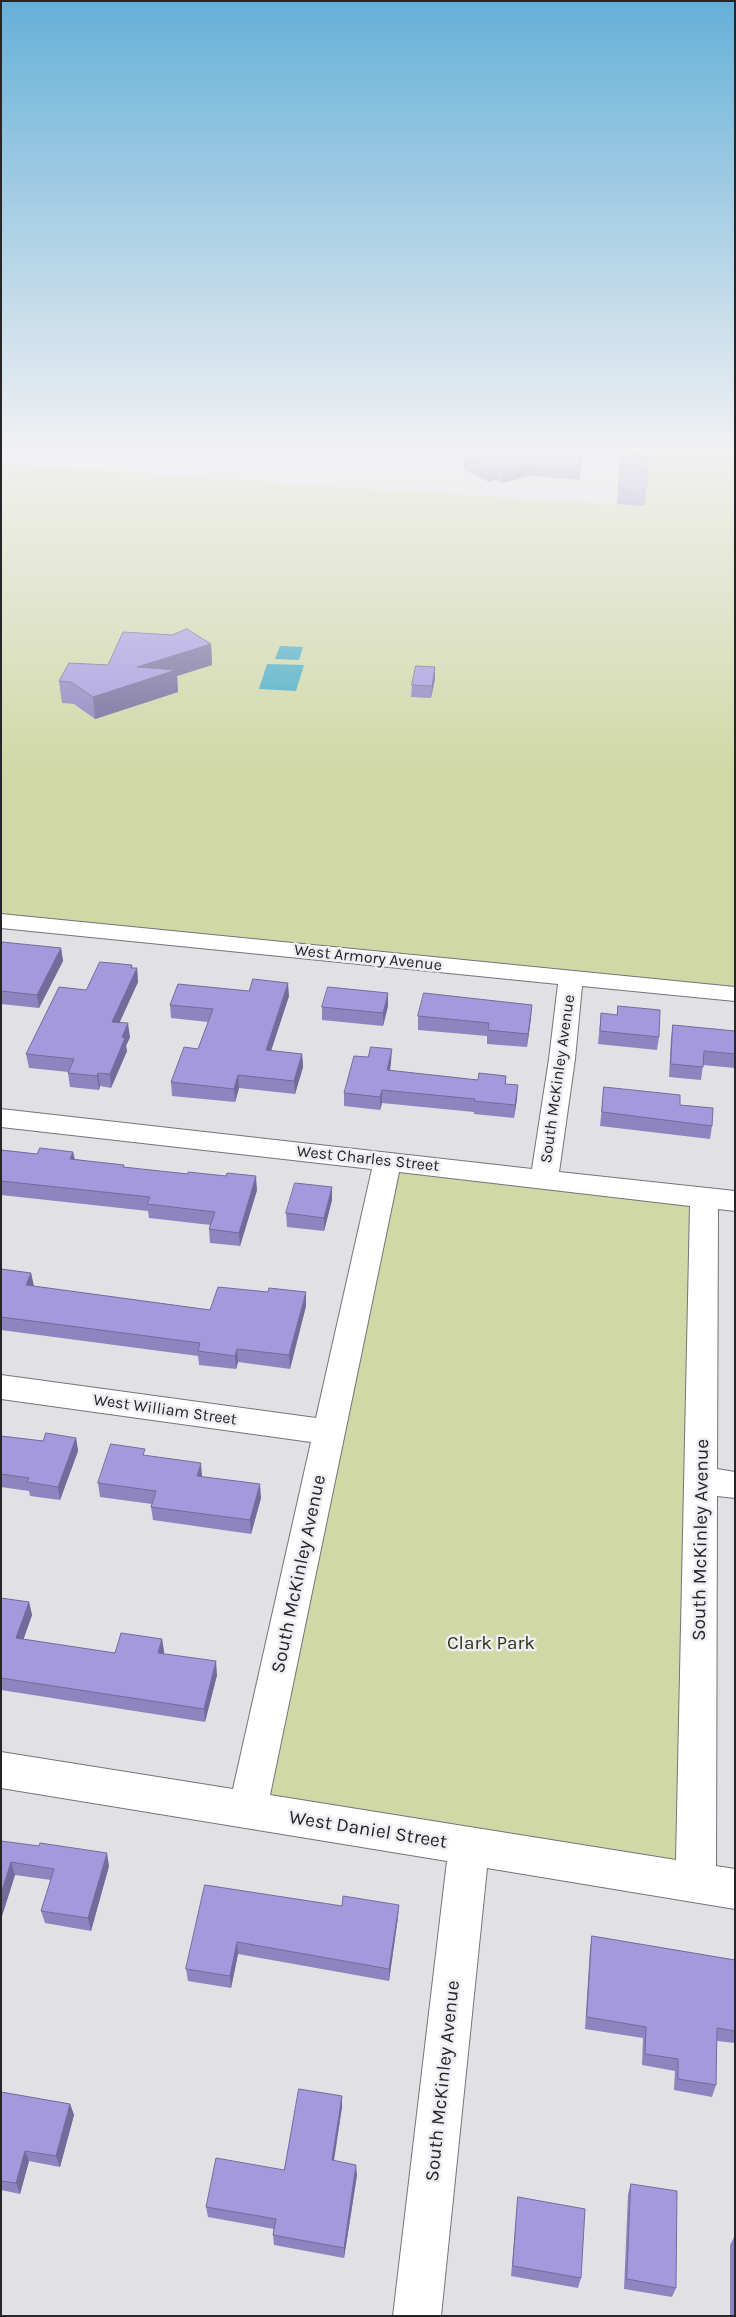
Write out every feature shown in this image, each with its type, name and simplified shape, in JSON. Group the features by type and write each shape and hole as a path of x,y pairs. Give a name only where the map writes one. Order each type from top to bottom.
{"street":[{"name":"West Armory Avenue","path":"1,921 735,994"},
{"name":"South McKinley Avenue","path":"544,1180 562,1059 571,978"},
{"name":"West Charles Street","path":"1,1118 720,1200"},
{"name":"South McKinley Avenue","path":"248,1810 387,1162"},
{"name":"South McKinley Avenue","path":"696,1883 702,1481 720,1200"},
{"name":"West William Street","path":"1,1387 329,1432"},
{"path":"702,1481 735,1485"},
{"name":"West Daniel Street","path":"1,1770 735,1889"},
{"name":"South McKinley Avenue","path":"417,2316 469,1846"}],"green space":[{"path":"1,557 735,557 735,987 1,915"},
{"name":"Clark Park","path":"396,1171 692,1206 675,1864 264,1802"}],"water":[{"path":"280,646 303,647 299,660 275,659"},
{"path":"267,664 304,665 296,691 259,689"}],"building":[{"path":"187,629 211,644 137,667 176,670 93,697 71,682 59,681 69,663 108,665 123,632 172,635"},
{"path":"416,666 435,667 432,686 412,685"},
{"path":"2,942 61,948 37,995 1,991"},
{"path":"100,962 132,965 131,968 137,968 112,1022 128,1023 122,1037 125,1038 110,1074 98,1073 97,1076 68,1073 74,1059 26,1054 59,987 86,990"},
{"path":"253,979 288,983 266,1050 302,1054 294,1081 238,1075 234,1089 171,1082 184,1047 198,1049 213,1009 170,1005 178,984 249,991"},
{"path":"328,987 388,993 383,1013 322,1007"},
{"path":"424,993 532,1005 528,1034 488,1030 489,1023 418,1016"},
{"path":"618,1006 660,1010 659,1037 600,1031 601,1013 617,1015"},
{"path":"673,1025 735,1031 735,1054 704,1051 703,1067 671,1064"},
{"path":"371,1047 392,1049 387,1070 478,1080 479,1073 506,1076 505,1084 518,1085 515,1105 382,1090 380,1097 344,1093 354,1056 368,1057"},
{"path":"604,1087 680,1095 680,1105 713,1108 712,1126 602,1112"},
{"path":"40,1148 73,1152 70,1159 124,1165 123,1167 188,1174 188,1172 226,1176 227,1173 256,1176 239,1233 209,1229 215,1212 147,1204 150,1197 1,1181 1,1150 37,1154"},
{"path":"295,1183 332,1187 324,1218 286,1213"},
{"path":"1,1269 31,1273 26,1285 210,1310 218,1287 268,1292 269,1288 306,1292 289,1355 237,1349 235,1356 198,1351 200,1343 1,1317"},
{"path":"46,1433 76,1438 58,1487 27,1482 29,1478 1,1474 1,1436 43,1441"},
{"path":"111,1444 145,1449 143,1455 201,1463 197,1476 260,1484 250,1520 151,1507 156,1491 98,1483"},
{"path":"1,1598 29,1602 16,1638 115,1653 121,1633 162,1639 158,1653 216,1661 204,1709 1,1678"},
{"path":"1,1841 39,1846 40,1843 107,1853 88,1918 41,1911 54,1869 11,1862 1,1894"},
{"path":"205,1885 342,1906 343,1896 399,1905 389,1969 237,1942 230,1976 186,1969"},
{"path":"592,1936 735,1960 735,2031 717,2028 716,2085 678,2079 678,2059 645,2054 646,2027 587,2017"},
{"path":"299,2089 342,2096 332,2160 356,2165 344,2248 273,2235 276,2219 206,2207 216,2158 284,2170"},
{"path":"1,2092 70,2104 56,2156 25,2151 16,2183 1,2181"},
{"path":"631,2184 677,2191 676,2288 627,2279"},
{"path":"518,2197 585,2209 581,2278 513,2266"}]}
